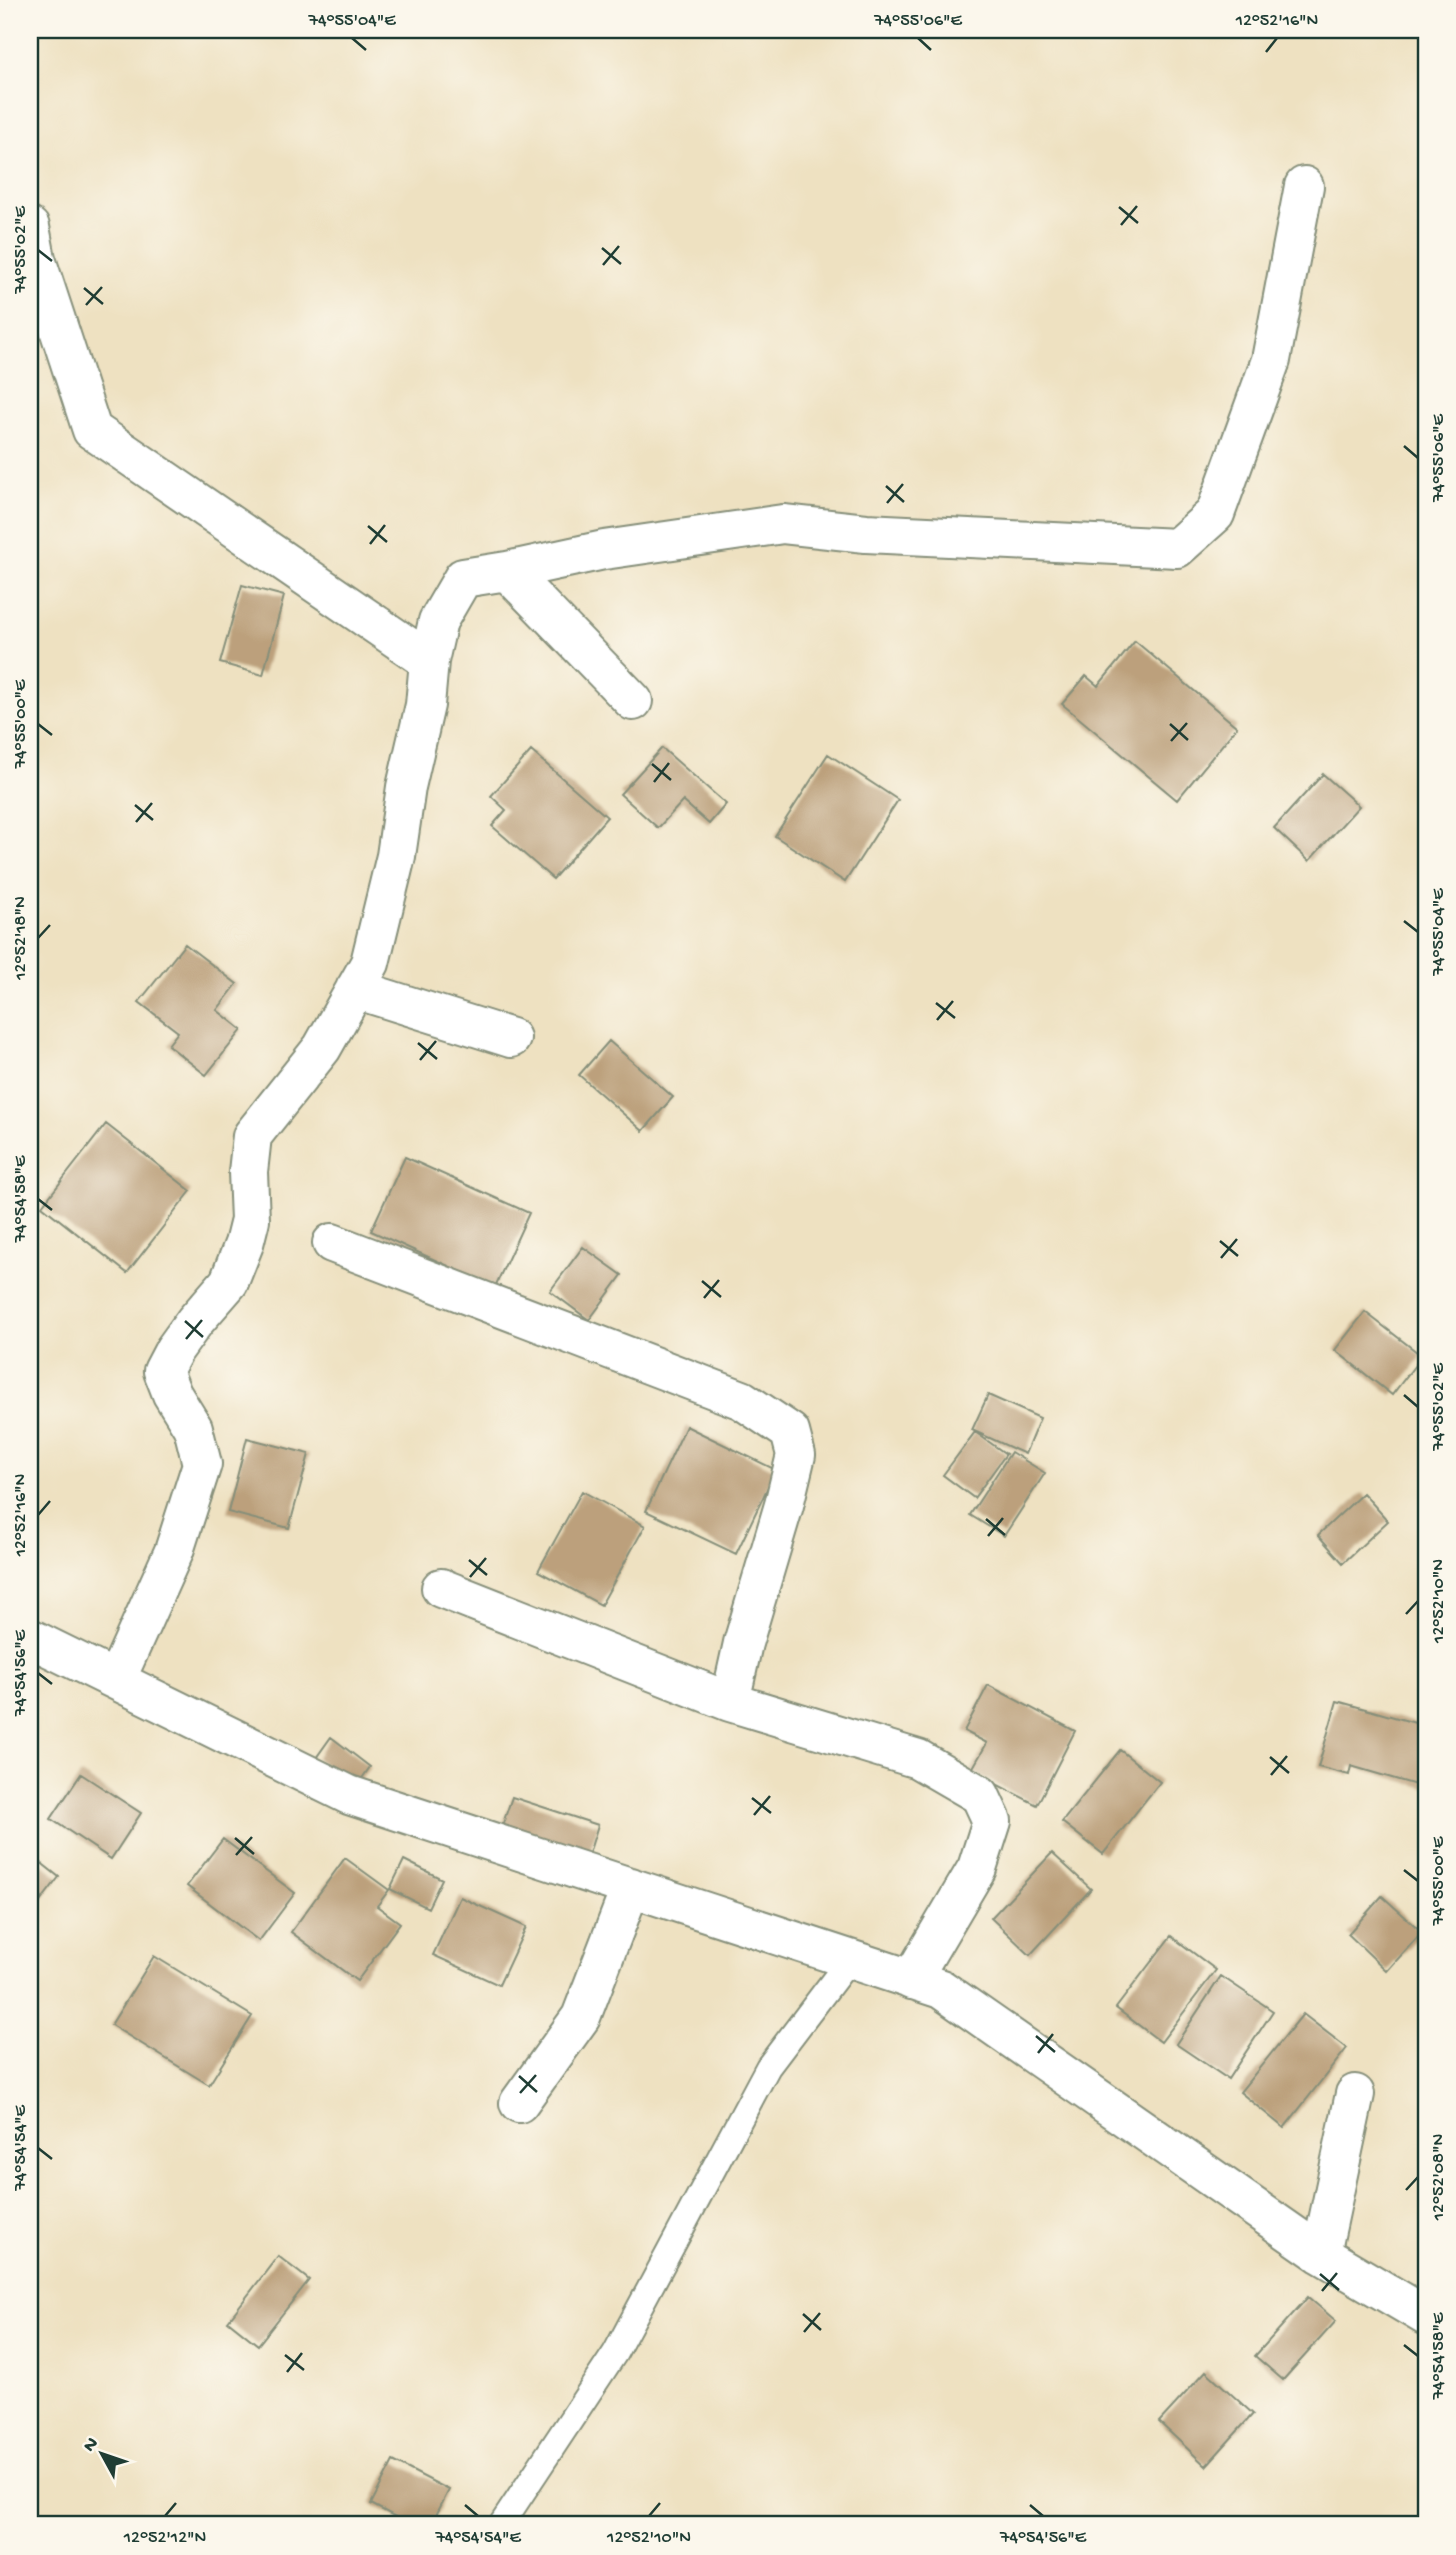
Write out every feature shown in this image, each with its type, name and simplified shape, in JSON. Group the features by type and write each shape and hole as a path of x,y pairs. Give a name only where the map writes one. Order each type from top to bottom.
{"street":[{"path":"116,1680 174,1551 202,1464 193,1428 172,1394 163,1371 195,1321 229,1282 244,1244 250,1220 248,1172 252,1136 322,1048 370,963 396,856 406,787 425,705 429,661 438,621 463,578 604,550 783,524 866,534 1177,548 1215,514 1271,360 1304,186"},
{"path":"30,227 36,258 92,430 429,661"},
{"path":"507,571 633,701"},
{"path":"355,989 511,1038"},
{"path":"332,1243 742,1400 790,1432 796,1455 740,1653 730,1702"},
{"path":"441,1588 730,1702 918,1759 980,1795 992,1821 977,1868 911,1980"},
{"path":"30,1638 349,1795 941,1989 1321,2253 1426,2316"},
{"path":"519,2103 582,2017 631,1888"},
{"path":"1321,2253 1355,2094"}],"lane":[{"path":"501,2525 615,2353 768,2067 850,1959"}],"building":[{"path":"242,585 284,596 263,675 220,663"},
{"path":"1135,641 1237,727 1177,800 1062,704 1086,676 1098,686"},
{"path":"662,748 726,804 709,824 683,801 658,828 620,794"},
{"path":"531,751 607,817 553,879 492,826 506,810 491,796"},
{"path":"828,754 898,800 845,882 775,836"},
{"path":"1323,774 1359,806 1309,861 1274,828"},
{"path":"185,944 237,984 217,1010 242,1030 206,1075 168,1045 178,1032 139,1002"},
{"path":"609,1041 673,1097 643,1131 579,1075"},
{"path":"106,1124 191,1191 127,1273 42,1206"},
{"path":"405,1157 529,1213 495,1287 371,1231"},
{"path":"583,1247 622,1275 589,1320 550,1291"},
{"path":"1365,1312 1422,1356 1392,1395 1335,1350"},
{"path":"988,1395 1040,1418 1025,1454 972,1430"},
{"path":"686,1426 776,1470 736,1554 646,1511"},
{"path":"975,1432 1006,1454 974,1498 943,1475"},
{"path":"247,1438 309,1454 289,1528 228,1512"},
{"path":"1011,1452 1045,1473 1004,1536 970,1515"},
{"path":"582,1491 645,1526 601,1605 538,1571"},
{"path":"1363,1493 1388,1521 1343,1563 1318,1535"},
{"path":"988,1685 1075,1731 1037,1805 971,1771 987,1743 964,1731"},
{"path":"1337,1701 1426,1726 1426,1788 1351,1766 1349,1775 1318,1767"},
{"path":"331,1737 370,1767 355,1788 316,1758"},
{"path":"1120,1750 1160,1782 1103,1854 1062,1822"},
{"path":"81,1774 141,1813 111,1859 51,1819"},
{"path":"512,1797 598,1825 586,1863 499,1835"},
{"path":"223,1839 295,1893 259,1941 187,1886"},
{"path":"1052,1853 1091,1889 1030,1955 991,1918"},
{"path":"30,1854 59,1877 30,1915"},
{"path":"345,1858 389,1890 377,1906 400,1923 357,1981 291,1932"},
{"path":"404,1860 442,1879 428,1908 390,1889"},
{"path":"1382,1896 1422,1932 1387,1971 1348,1934"},
{"path":"460,1897 526,1927 499,1985 433,1955"},
{"path":"1171,1936 1216,1970 1161,2042 1116,2008"},
{"path":"154,1956 252,2016 209,2085 111,2025"},
{"path":"1221,1976 1273,2011 1228,2079 1176,2044"},
{"path":"1303,2014 1347,2048 1284,2128 1240,2092"},
{"path":"278,2256 309,2280 258,2345 228,2321"},
{"path":"1308,2297 1336,2321 1283,2380 1255,2356"},
{"path":"1206,2371 1253,2414 1206,2466 1159,2422"},
{"path":"393,2461 449,2490 431,2525 411,2525 371,2504"},
{"path":"1426,2512 1426,2525 1415,2525"}]}
